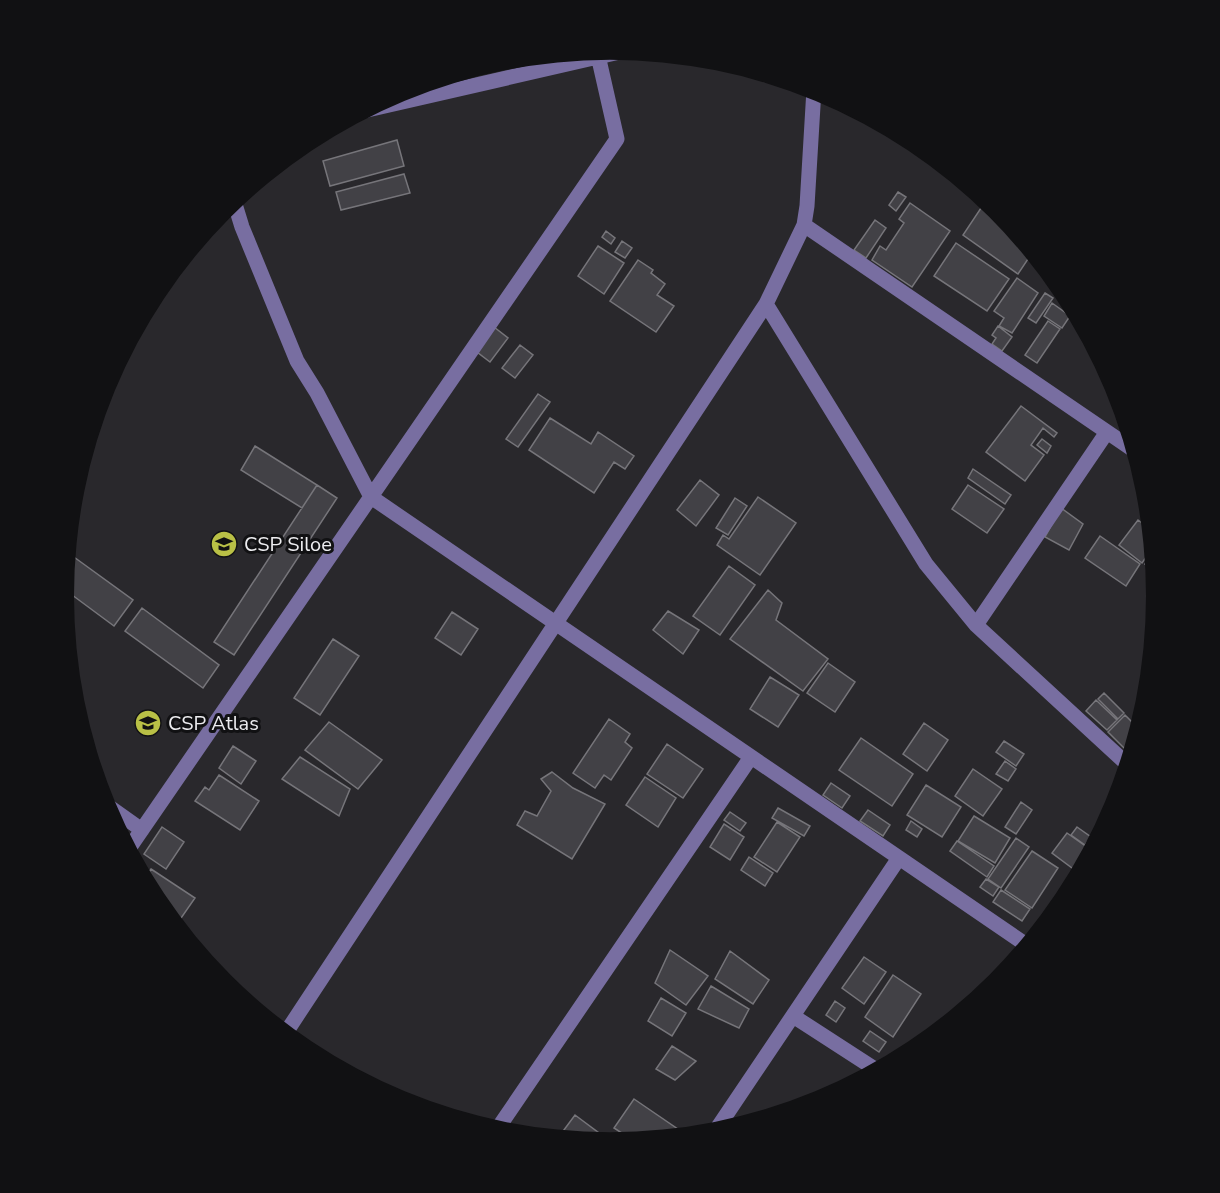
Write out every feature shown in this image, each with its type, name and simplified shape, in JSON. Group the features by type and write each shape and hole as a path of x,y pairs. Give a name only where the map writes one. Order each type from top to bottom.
{"street":[{"path":"133,842 617,139 599,60"},
{"path":"406,101 564,62"},
{"path":"290,1027 766,304 804,225 813,100"},
{"path":"237,211 297,361 317,393 371,497 1021,941"},
{"path":"804,225 1124,443"},
{"path":"766,304 858,450 915,548 976,625 1121,759"},
{"path":"976,625 1107,432"},
{"path":"502,1122 751,756"},
{"path":"120,814 142,830"},
{"path":"722,1121 899,858"},
{"path":"793,1016 870,1066"}],"building":[{"path":"397,140 404,166 330,186 323,161"},
{"path":"404,174 410,193 341,210 336,192"},
{"path":"898,192 906,197 896,211 889,205"},
{"path":"910,203 950,231 912,287 872,260 880,246 886,250 904,223 899,219"},
{"path":"980,209 1027,260 1018,274 963,235"},
{"path":"875,220 886,228 866,258 854,250"},
{"path":"606,231 615,238 611,244 602,237"},
{"path":"622,241 632,248 625,258 615,252"},
{"path":"956,243 1009,279 987,311 934,276"},
{"path":"598,246 624,263 604,294 578,276"},
{"path":"638,260 653,270 651,273 665,284 657,295 674,306 656,332 610,301"},
{"path":"1017,278 1038,293 1012,333 999,326 1004,318 994,311"},
{"path":"1045,293 1053,298 1036,323 1028,318"},
{"path":"1052,303 1069,318 1062,328 1044,316"},
{"path":"1048,321 1060,329 1037,363 1025,355"},
{"path":"998,326 1012,337 1002,351 992,344 996,338 992,335"},
{"path":"494,327 508,338 490,362 477,352"},
{"path":"520,345 533,355 515,378 502,368"},
{"path":"538,394 550,402 518,447 506,439"},
{"path":"1021,406 1057,433 1054,437 1043,428 1031,445 1044,455 1025,481 986,452"},
{"path":"550,418 591,444 598,432 634,456 625,469 614,462 594,493 529,450"},
{"path":"1042,439 1051,446 1047,453 1037,445"},
{"path":"255,446 317,485 302,508 241,470"},
{"path":"973,469 1011,495 1005,504 968,478"},
{"path":"700,480 719,495 696,526 677,510"},
{"path":"317,485 337,498 234,655 214,642"},
{"path":"968,485 1004,509 987,533 952,509"},
{"path":"758,497 796,523 760,575 717,545 723,535 729,539"},
{"path":"735,498 747,506 728,535 716,528"},
{"path":"1061,508 1083,524 1069,550 1045,537"},
{"path":"1138,520 1141,523 1145,559 1142,563 1119,545"},
{"path":"1100,536 1140,564 1126,586 1085,558"},
{"path":"75,558 133,600 114,626 74,596"},
{"path":"729,566 755,585 720,635 693,616"},
{"path":"768,590 782,603 776,620 828,659 803,691 730,639"},
{"path":"142,608 219,665 203,688 125,631"},
{"path":"668,611 699,630 683,654 653,630"},
{"path":"452,612 478,629 461,655 435,638"},
{"path":"333,639 359,656 320,715 294,698"},
{"path":"828,663 855,682 835,712 807,693"},
{"path":"770,677 799,695 778,727 750,709"},
{"path":"1104,693 1124,713 1118,719 1098,699"},
{"path":"1096,700 1117,720 1107,730 1086,711"},
{"path":"1125,715 1131,721 1124,748 1108,732"},
{"path":"609,719 630,734 625,742 632,748 611,780 604,775 595,788 573,773"},
{"path":"329,722 382,760 358,789 305,750"},
{"path":"924,723 948,740 927,771 903,754"},
{"path":"861,738 913,774 892,806 839,770"},
{"path":"1004,741 1024,754 1016,766 996,752"},
{"path":"667,744 703,769 683,798 647,774"},
{"path":"233,746 256,761 241,784 219,768"},
{"path":"300,757 350,789 339,816 282,779"},
{"path":"1005,761 1016,769 1008,781 996,774"},
{"path":"973,769 1002,789 983,816 955,796"},
{"path":"552,772 573,788 605,804 572,859 517,825 525,811 537,816 551,791 541,779"},
{"path":"219,775 259,801 240,830 195,801 205,787 209,790"},
{"path":"645,777 676,798 658,827 626,805"},
{"path":"831,783 850,796 842,808 823,795"},
{"path":"926,785 961,807 942,837 907,815"},
{"path":"1021,802 1032,810 1016,834 1005,827"},
{"path":"778,808 810,826 804,836 772,818"},
{"path":"868,810 890,825 883,836 860,821"},
{"path":"730,812 746,823 740,831 724,820"},
{"path":"974,816 1010,838 995,863 958,841"},
{"path":"911,821 922,829 917,837 906,830"},
{"path":"777,822 800,837 777,872 754,857"},
{"path":"724,824 744,837 730,860 710,847"},
{"path":"162,827 184,842 166,869 144,854"},
{"path":"1077,827 1090,836 1085,845 1071,835"},
{"path":"1067,833 1085,846 1073,869 1052,853"},
{"path":"1016,838 1029,847 1001,888 988,879"},
{"path":"957,841 994,866 987,877 950,851"},
{"path":"1032,851 1058,868 1032,908 1005,890"},
{"path":"749,857 773,873 765,886 741,870"},
{"path":"151,869 195,898 181,918 164,895 149,872"},
{"path":"986,879 999,887 993,896 980,887"},
{"path":"1001,890 1030,909 1022,921 993,902"},
{"path":"670,950 708,976 686,1005 655,983"},
{"path":"730,951 769,980 753,1004 715,979"},
{"path":"864,957 886,972 864,1004 842,988"},
{"path":"893,975 921,994 893,1037 865,1017"},
{"path":"711,986 749,1009 739,1028 698,1009"},
{"path":"661,998 686,1013 672,1036 648,1021"},
{"path":"835,1001 845,1008 836,1022 826,1015"},
{"path":"870,1031 886,1042 879,1052 863,1041"},
{"path":"672,1046 696,1061 675,1080 656,1069"},
{"path":"634,1099 677,1128 621,1133 614,1128"},
{"path":"575,1115 599,1133 575,1132 563,1131"}],"place":[{"name":"CSP Siloe","path":"224,544"},
{"name":"CSP Atlas","path":"148,723"}]}
